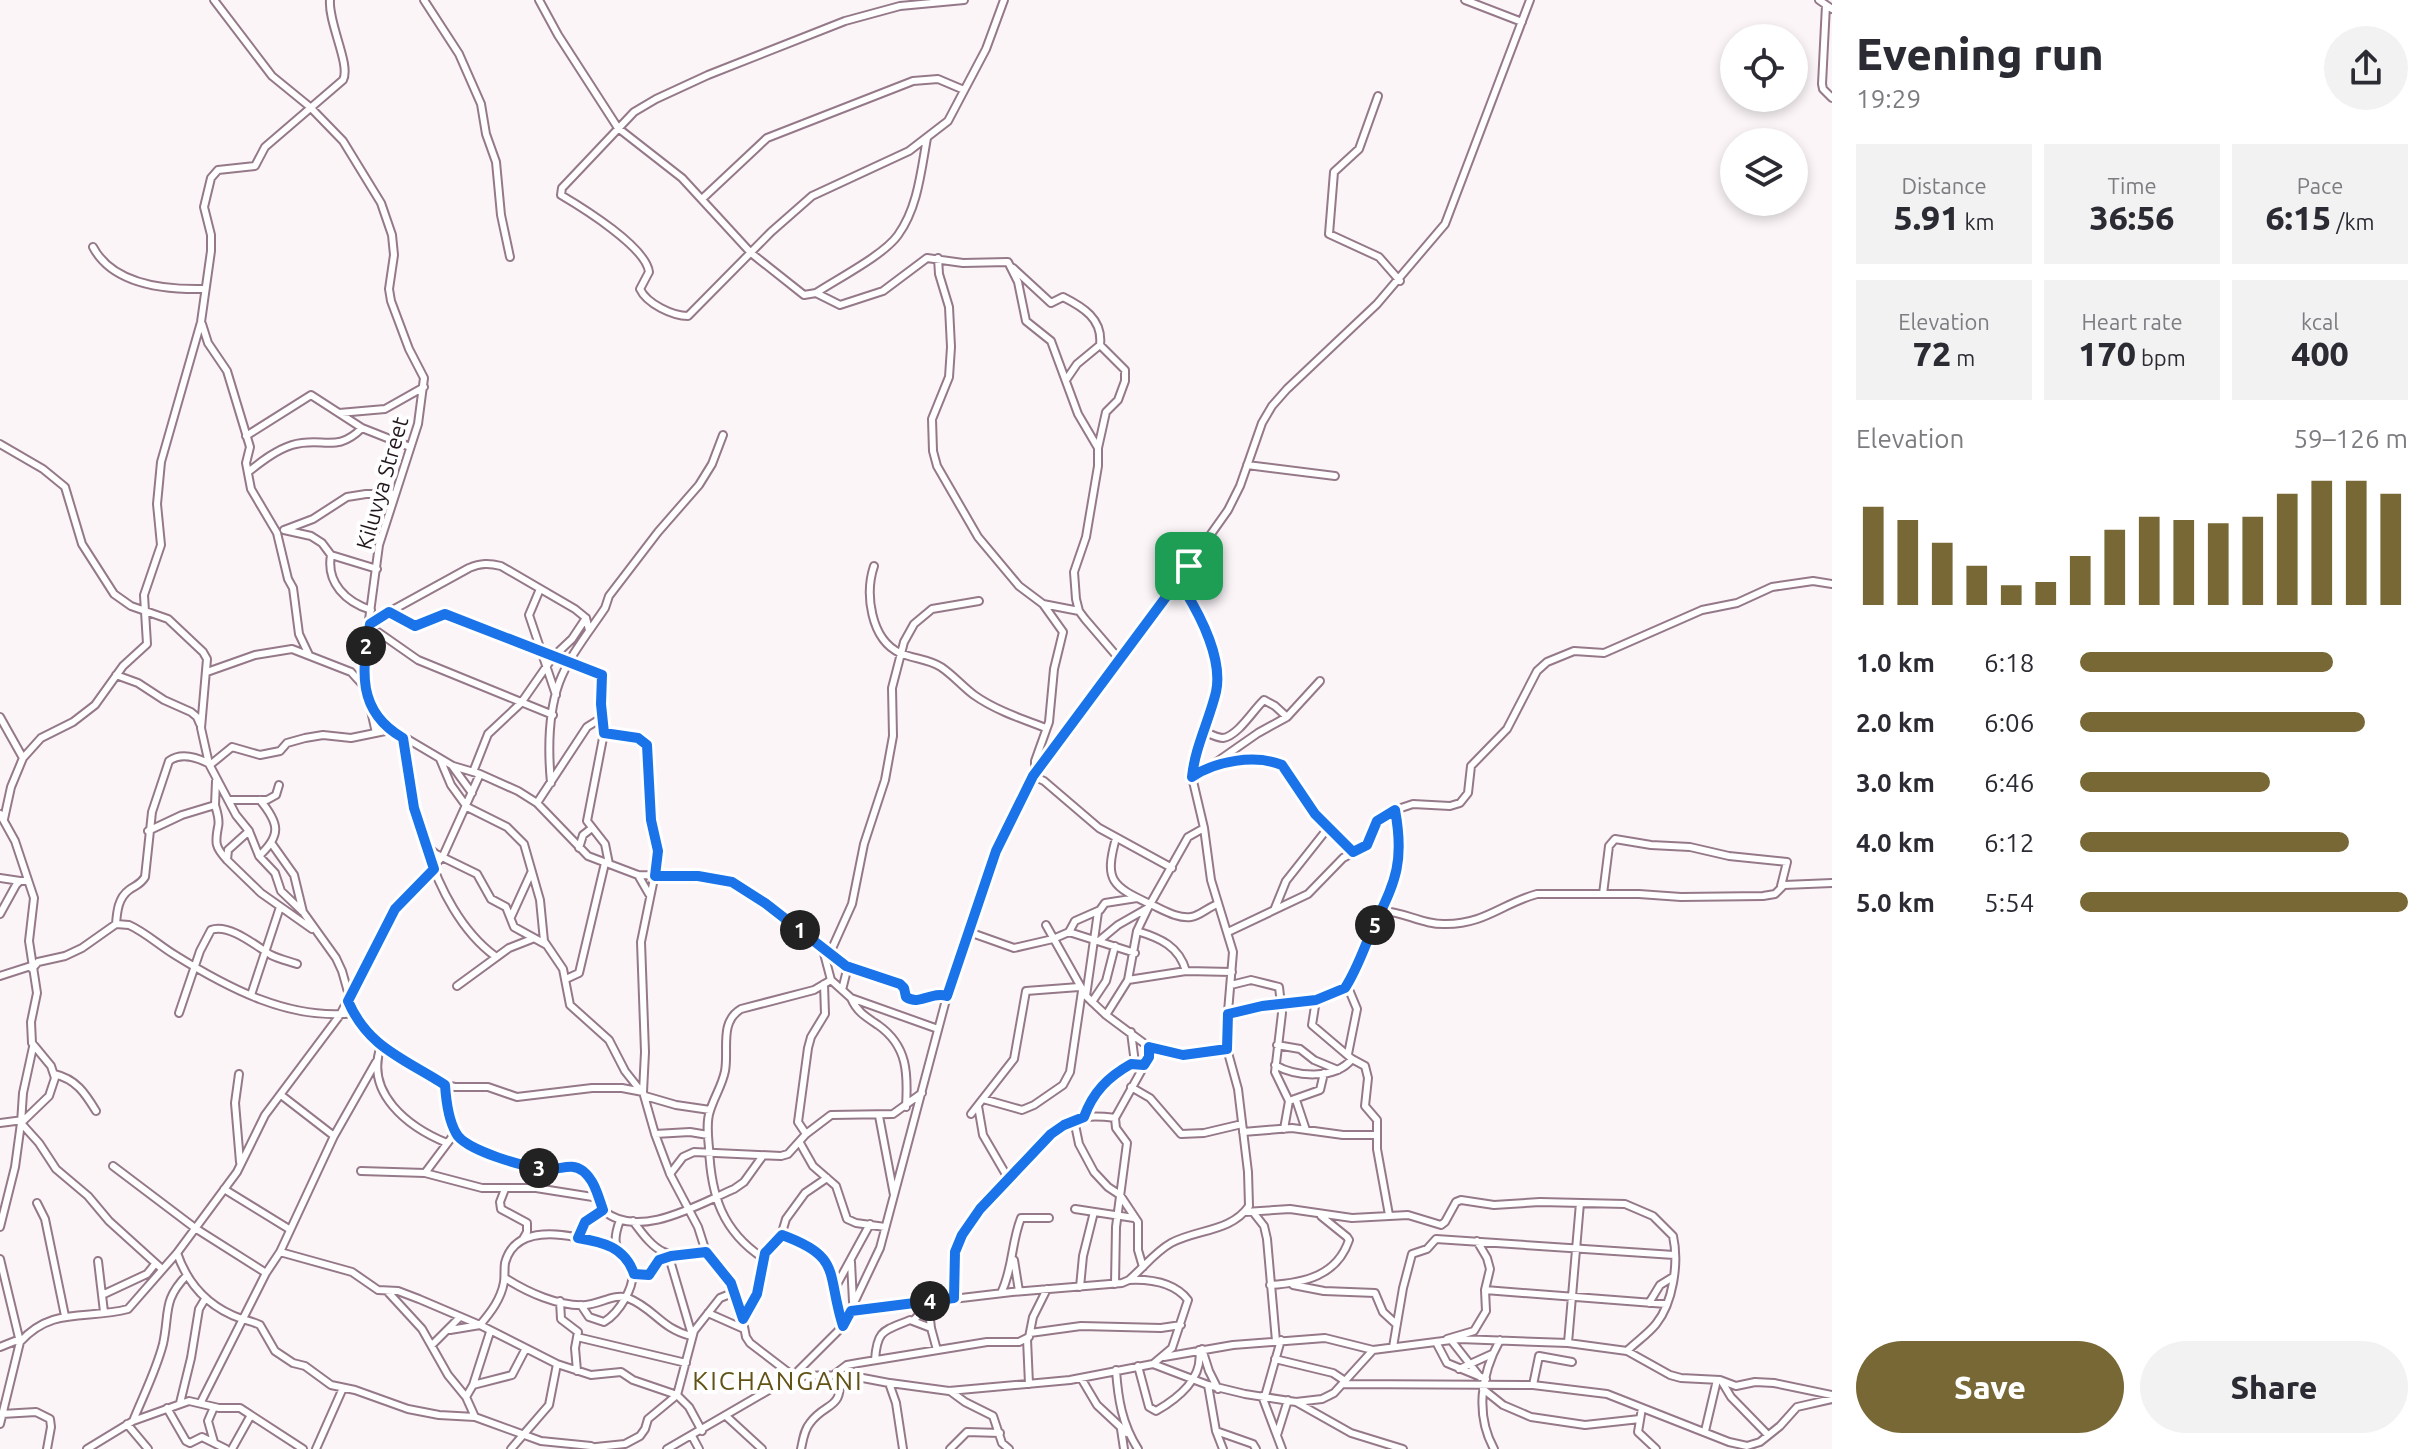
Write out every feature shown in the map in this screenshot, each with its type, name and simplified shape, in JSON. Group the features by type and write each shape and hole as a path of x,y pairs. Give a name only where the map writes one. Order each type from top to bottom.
{"street":[{"path":"214,0 272,76 343,141 381,203 394,245 389,289 391,301 424,378 424,387 385,409 339,413"},
{"path":"0,1227 15,1167 23,1093 33,1047 31,1022 37,993 29,941 34,898 15,841 2,816 23,758 41,738 73,722 95,705 129,659 147,644 146,588 161,545 157,504 163,449 201,322 211,251 204,207 213,172 223,168 255,166 265,147 300,118 307,105 346,75 331,20 330,0"},
{"path":"424,0 459,54 481,104 486,134 494,151 501,215 510,257"},
{"path":"539,0 618,128 682,178 751,253 800,293 816,293 888,246 898,234 915,200 927,138"},
{"path":"964,0 900,6 845,21 656,99 634,112 560,193 596,216 644,259 649,272 641,283 643,296 673,314 688,316 773,229 821,190 909,151 948,121 986,49 1004,0"},
{"path":"1465,0 1522,22"},
{"path":"667,1449 793,1376 843,1326 880,1248 947,996 996,851 1034,775 1074,718 1121,661 1228,510 1262,423 1272,406 1400,281 1445,224 1455,205 1530,0"},
{"path":"1819,0 1829,7 1822,84 1832,98"},
{"path":"702,199 767,138 913,81 938,79 964,90"},
{"path":"1378,96 1359,149 1334,172 1329,234 1379,257 1400,281"},
{"path":"93,247 111,269 144,282 167,289 205,289"},
{"path":"816,293 837,304 846,304 883,291 923,259 938,258 963,263 1003,261 1051,303 1063,297 1085,309 1099,328 1100,345 1122,366 1125,375 1118,400 1106,412 1086,537 1074,572 1079,611 1121,661"},
{"path":"938,258 939,274 949,307 951,347 949,377 932,419 937,466 960,510 986,548 1019,586 1043,604 1063,632 1054,669 1050,713 1035,761 1034,775"},
{"path":"1011,266 1018,282 1026,321 1051,341 1078,414 1098,448"},
{"path":"201,322 208,343 227,371 250,451 246,460 251,489 280,531 288,579 293,588 299,634 309,655"},
{"path":"1066,380 1077,364 1100,345"},
{"name":"Kiluvya Street","path":"424,387 418,424 379,545 363,666 363,686 382,724 453,766 518,791 537,803 588,856 638,875 698,876 732,882 765,903 846,966"},
{"path":"246,436 311,395 362,428 410,447"},
{"path":"248,472 290,445 341,443 353,438 362,428"},
{"path":"551,783 549,749 556,695 570,662 607,606 609,596 699,485 712,464 723,435"},
{"path":"0,444 43,469 65,487 82,544 114,594 131,606 168,619 195,642 207,659 201,728"},
{"path":"1247,465 1335,476"},
{"path":"280,531 313,519 347,497 394,494"},
{"path":"280,531 318,539 331,555 377,569"},
{"path":"331,555 329,567 336,586 354,604 371,610"},
{"path":"553,715 418,660 369,628 389,612 479,564 501,566 540,589 586,618 589,630"},
{"path":"874,566 869,594 875,620 885,641 901,653 933,663 989,704 1046,728"},
{"path":"1129,1280 1174,1241 1230,1223 1245,1212 1250,1201 1236,1080 1227,1049 1233,952 1211,880 1204,828 1192,777 1217,689 1216,669 1202,619 1185,591 1189,566"},
{"path":"1228,932 1308,894 1343,858 1367,845 1377,821 1395,810 1413,804 1450,806 1463,800 1468,793 1471,766 1507,729 1537,671 1555,657 1574,651 1604,653 1702,610 1737,603 1772,587 1813,581 1832,584"},
{"path":"540,589 529,612 556,695"},
{"path":"830,953 852,904 864,844 885,780 893,736 892,688 901,653 914,624 932,609 979,601"},
{"path":"1043,604 1079,611"},
{"path":"389,612 415,626 445,614 604,677 601,704 604,733 588,816 592,828 605,844 610,865 602,878 579,973 566,979"},
{"path":"20,1342 38,1324 65,1316 128,1309 177,1253 240,1166 265,1115 340,1015 395,909 443,856 467,807 488,734 521,703 553,657 572,639 586,618"},
{"path":"207,672 255,655 292,649 351,672 363,686"},
{"path":"351,672 363,666"},
{"path":"116,675 138,683 197,717 216,778 249,831 259,856 275,873 281,891 303,912 342,971 348,1001 354,1013 392,1055 445,1085 488,1087 517,1097 592,1088 643,1093 676,1105 710,1110"},
{"path":"1192,777 1287,717 1320,681"},
{"path":"370,700 376,733"},
{"path":"1203,731 1221,738 1228,736 1264,700 1287,717"},
{"path":"0,717 23,758"},
{"path":"537,803 587,727 603,717"},
{"path":"210,764 232,747 260,755 280,751 287,743 305,738 323,735 351,738 390,730"},
{"path":"604,733 638,738 647,745 651,820 658,851 641,942 645,1052 643,1093 670,1174 706,1252 735,1292 750,1343 793,1376 837,1374 949,1391 1081,1378 1153,1364 1172,1348 1188,1305 1187,1297 1151,1279 852,1308"},
{"path":"403,738 414,808 434,869 473,936 495,956"},
{"path":"116,924 124,894 145,877 148,831 169,761 186,756 210,764"},
{"path":"440,758 451,785 467,807 517,834 528,853 540,900 543,936 563,969 570,1005 609,1040 625,1071 643,1093"},
{"path":"1212,765 1265,761 1282,765 1302,798 1353,852"},
{"path":"453,766 472,793"},
{"path":"1034,775 1116,838 1172,868"},
{"path":"216,778 215,805 219,820 215,842 219,852 261,893 315,931"},
{"path":"228,800 272,798 279,785"},
{"path":"259,856 272,844 275,831 274,819 260,800"},
{"path":"148,831 182,815 215,805"},
{"path":"1228,1014 1316,1000 1347,985 1383,911 1399,863 1395,810"},
{"path":"579,848 583,835 592,828"},
{"path":"1106,1015 1128,980 1137,931 1149,906 1188,837 1204,828"},
{"path":"1275,908 1286,881 1328,828"},
{"path":"227,860 228,850 249,831"},
{"path":"1116,838 1110,868 1119,887 1149,906 1171,914 1191,917 1218,904"},
{"path":"1383,911 1424,923 1446,924 1486,918 1537,894 1763,896 1775,894 1781,886 1787,862 1615,839 1609,846 1603,894"},
{"path":"272,844 294,875 303,912"},
{"path":"426,846 477,874 488,895 506,907 514,927 546,945"},
{"path":"602,878 610,865"},
{"path":"511,917 532,871"},
{"path":"638,875 649,894"},
{"path":"0,878 28,881"},
{"path":"0,914 20,881"},
{"path":"1781,886 1832,883"},
{"path":"969,932 1014,948 1069,932 1075,921 1098,912 1108,902 1137,898"},
{"path":"1096,939 1149,906"},
{"path":"251,995 280,907"},
{"path":"983,1099 1022,1110 1063,1085 1070,1072 1082,991 1096,939 1098,912"},
{"path":"0,976 65,956 116,924 133,926 194,967 284,1008 340,1015 354,1013"},
{"path":"1046,925 1082,991 1106,1015 1149,1047 1183,1055 1227,1049"},
{"path":"179,1013 205,939 217,927 297,964"},
{"path":"1137,931 1168,943 1180,955 1186,971"},
{"path":"1069,932 1135,953"},
{"path":"457,986 515,944 543,936"},
{"path":"806,1134 798,1122 803,1102 803,1073 811,1037 825,1014 828,982 822,946"},
{"path":"1092,1002 1106,981 1115,946"},
{"path":"842,990 846,966 900,984 910,1000 922,1000 934,994 947,996"},
{"path":"1128,980 1186,971 1232,972"},
{"path":"1231,985 1251,980 1277,985 1282,1003 1276,1075 1293,1100 1306,1130"},
{"path":"828,982 851,998 857,1010 886,1031 899,1047 907,1071 906,1107"},
{"path":"763,1258 739,1240 714,1197 708,1135 710,1110 723,1079 727,1028 734,1014 763,1002 814,990 828,982"},
{"path":"1275,1065 1290,1073 1324,1073 1338,1070 1350,1057 1357,1009 1347,985"},
{"path":"971,1114 1014,1059 1026,991 1082,991"},
{"path":"851,998 938,1029"},
{"path":"1316,1000 1312,1025 1365,1066 1365,1103 1375,1116 1389,1215"},
{"path":"1131,1032 1135,1063"},
{"path":"1277,1045 1300,1049 1314,1060 1338,1070"},
{"path":"201,1402 266,1273 280,1252 334,1136 376,1062 381,1046"},
{"path":"0,1123 22,1122 49,1096 55,1082 54,1074 49,1063 33,1047"},
{"path":"1115,1284 1118,1216 1127,1143 1116,1128 1115,1118 1149,1057 1149,1047"},
{"path":"376,1062 381,1086 400,1113 411,1125 447,1143"},
{"path":"1084,1117 1102,1084 1135,1063 1144,1065"},
{"path":"1293,1100 1320,1090 1324,1073"},
{"path":"54,1074 67,1077 81,1088 96,1111"},
{"path":"239,1074 235,1103 240,1166"},
{"path":"445,1085 455,1133 467,1144 524,1165 548,1169 574,1166 590,1178 603,1210 620,1220 666,1218 688,1209 744,1182 762,1157"},
{"path":"1131,1087 1150,1098 1181,1134 1242,1128 1376,1135"},
{"path":"670,1174 688,1153 762,1157 788,1154 806,1134 831,1115 893,1114 922,1093"},
{"path":"281,1095 334,1136"},
{"path":"1284,1129 1293,1100"},
{"path":"978,1106 983,1135 1008,1178"},
{"path":"879,1116 894,1199"},
{"path":"954,1298 955,1252 962,1235 990,1197 1051,1134 1084,1117 1115,1118"},
{"path":"1074,1120 1086,1159 1102,1181 1120,1195 1135,1218 1139,1230 1138,1250 1151,1279"},
{"path":"22,1122 56,1169 162,1269"},
{"path":"655,1134 690,1132 708,1135"},
{"path":"425,1173 455,1133"},
{"path":"800,1142 813,1166 836,1186 847,1219 885,1227"},
{"path":"113,1166 195,1228 266,1273"},
{"path":"361,1171 425,1173 473,1187 536,1188 599,1198"},
{"path":"743,1319 757,1294 765,1253 782,1235 786,1219 805,1193 827,1178"},
{"path":"224,1189 289,1229"},
{"path":"450,1330 480,1325 495,1305 505,1278 506,1260 527,1232 527,1223 501,1209 505,1189"},
{"path":"1245,1212 1290,1209 1352,1218 1416,1216 1441,1225 1456,1202 1461,1200 1494,1205 1625,1204 1647,1212 1673,1236 1673,1277 1666,1304 1656,1325 1627,1351"},
{"path":"37,1203 45,1219 65,1316"},
{"path":"1568,1343 1580,1203"},
{"path":"1075,1209 1135,1218"},
{"path":"578,1238 585,1222 603,1210"},
{"path":"1080,1287 1083,1256 1094,1212"},
{"path":"1253,1212 1264,1226 1267,1239 1279,1341 1263,1396 1282,1449"},
{"path":"1270,1285 1289,1284 1323,1275 1348,1245 1347,1237 1318,1214"},
{"path":"1001,1293 1009,1278 1021,1218 1049,1218"},
{"path":"615,1247 620,1220"},
{"path":"633,1221 649,1241 670,1256"},
{"path":"834,1290 870,1224"},
{"path":"523,1239 544,1233 615,1247 634,1274 625,1296 614,1314 604,1322 589,1317 581,1305"},
{"path":"782,1235 815,1249 824,1258 843,1326"},
{"path":"1393,1347 1413,1252 1425,1251 1440,1238 1674,1255"},
{"path":"1444,1341 1477,1329 1486,1311 1489,1264 1477,1241"},
{"path":"280,1252 352,1272 378,1290 401,1292 480,1325 557,1364 591,1375 621,1372 633,1380 677,1395 689,1407 702,1431"},
{"path":"634,1274 649,1275 656,1263 670,1256 706,1252"},
{"path":"177,1253 187,1275 205,1299 260,1325 271,1347 280,1355 305,1366 331,1385 408,1409 475,1417 558,1447 620,1446 640,1436 648,1419 677,1395 692,1335 720,1298 735,1292"},
{"path":"670,1256 692,1335"},
{"path":"1012,1256 1019,1291"},
{"path":"0,1259 20,1342 0,1424"},
{"path":"851,1259 852,1308"},
{"path":"98,1261 104,1312"},
{"path":"102,1295 147,1274 155,1264"},
{"path":"130,1422 156,1364 173,1289 187,1275"},
{"path":"1649,1303 1660,1285 1673,1277"},
{"path":"505,1278 524,1290 581,1305 625,1296 647,1309 672,1331 692,1335"},
{"path":"1289,1284 1324,1291 1375,1293 1383,1312 1396,1324"},
{"path":"1029,1384 1028,1336 1033,1317 1047,1289"},
{"path":"1485,1290 1666,1304"},
{"path":"388,1292 422,1329 448,1375 466,1397 475,1417"},
{"path":"180,1403 199,1309 205,1299"},
{"path":"560,1301 561,1319 577,1329 577,1371"},
{"path":"875,1360 879,1334 914,1320 928,1303"},
{"path":"928,1303 937,1350"},
{"path":"708,1313 744,1329"},
{"path":"432,1345 460,1317"},
{"path":"914,1320 931,1328"},
{"path":"837,1374 847,1365 992,1341 1019,1342 1028,1336 1081,1326 1161,1328 1181,1325"},
{"path":"466,1397 473,1385 490,1332"},
{"path":"577,1337 686,1363"},
{"path":"1164,1357 1279,1341 1332,1339 1373,1350 1444,1341 1568,1343 1627,1351 1670,1375 1736,1386 1755,1382 1774,1383 1832,1397"},
{"path":"1494,1449 1484,1423 1482,1382 1500,1340"},
{"path":"1444,1341 1471,1364 1482,1382 1503,1405 1531,1417 1585,1425 1640,1419"},
{"path":"1444,1341 1444,1359 1482,1382"},
{"path":"0,1347 20,1342"},
{"path":"473,1385 512,1375 525,1350"},
{"path":"1138,1366 1149,1407 1153,1411 1177,1398 1192,1380 1201,1350"},
{"path":"1201,1350 1218,1389"},
{"path":"1153,1364 1218,1389 1292,1401 1327,1398 1373,1350"},
{"path":"1459,1369 1493,1354"},
{"path":"1533,1385 1539,1356 1572,1362"},
{"path":"1275,1359 1333,1373 1344,1383 1482,1382 1607,1394 1747,1447 1768,1435 1797,1407 1832,1397"},
{"path":"511,1449 549,1405 557,1364"},
{"path":"1116,1370 1118,1396 1128,1433 1138,1449"},
{"path":"801,1449 811,1421 836,1402 840,1387 837,1374"},
{"path":"1081,1378 1097,1405 1128,1433"},
{"path":"1705,1431 1720,1381"},
{"path":"1720,1381 1731,1397 1768,1435"},
{"path":"889,1383 896,1403 903,1449"},
{"path":"1208,1385 1216,1431 1223,1449"},
{"path":"316,1449 343,1388"},
{"path":"949,1391 993,1416 1002,1443 1009,1449"},
{"path":"1277,1435 1292,1401"},
{"path":"1292,1401 1351,1433 1403,1449"},
{"path":"87,1449 130,1422 180,1403 201,1402 214,1407 234,1406 303,1449"},
{"path":"214,1407 208,1421 214,1442"},
{"path":"167,1408 190,1446 202,1437 226,1449"},
{"path":"1642,1408 1638,1432 1656,1449"},
{"path":"2,1414 36,1412 50,1419 47,1449"},
{"path":"232,1449 251,1415"},
{"path":"726,1416 762,1449"},
{"path":"130,1422 148,1449"},
{"path":"1120,1428 1124,1449"},
{"path":"1216,1431 1253,1444 1256,1449"},
{"path":"950,1449 967,1432 1000,1433"},
{"path":"692,1436 699,1449"}],"district":[{"name":"KICHANGANI","path":"778,1381"}],"route":[{"path":"1189,566 1184,587 1202,619 1217,681 1195,755 1192,777 1212,765 1265,761 1282,765 1315,814 1353,852 1367,845 1377,821 1395,810 1399,863 1395,879 1383,911 1345,988 1316,1000 1262,1006 1228,1014 1227,1049 1183,1055 1149,1047 1150,1054 1144,1065 1131,1064 1102,1084 1084,1117 1051,1134 990,1197 962,1235 953,1267 954,1298 851,1311 843,1326 833,1281 824,1258 815,1249 782,1235 765,1253 757,1294 743,1319 731,1283 706,1252 671,1256 659,1260 652,1274 634,1274 615,1247 578,1238 585,1222 603,1210 595,1186 585,1173 569,1165 556,1169 533,1167 467,1144 455,1133 445,1085 392,1055 354,1013 348,1001 383,930 395,909 434,869 414,808 403,738 382,724 363,686 370,624 385,613 389,612 415,626 445,614 602,675 604,733 638,738 647,745 651,820 658,851 655,876 698,876 732,882 786,918 846,966 900,984 906,997 919,1001 931,994 947,996 996,851 1033,776 1189,566"}]}
